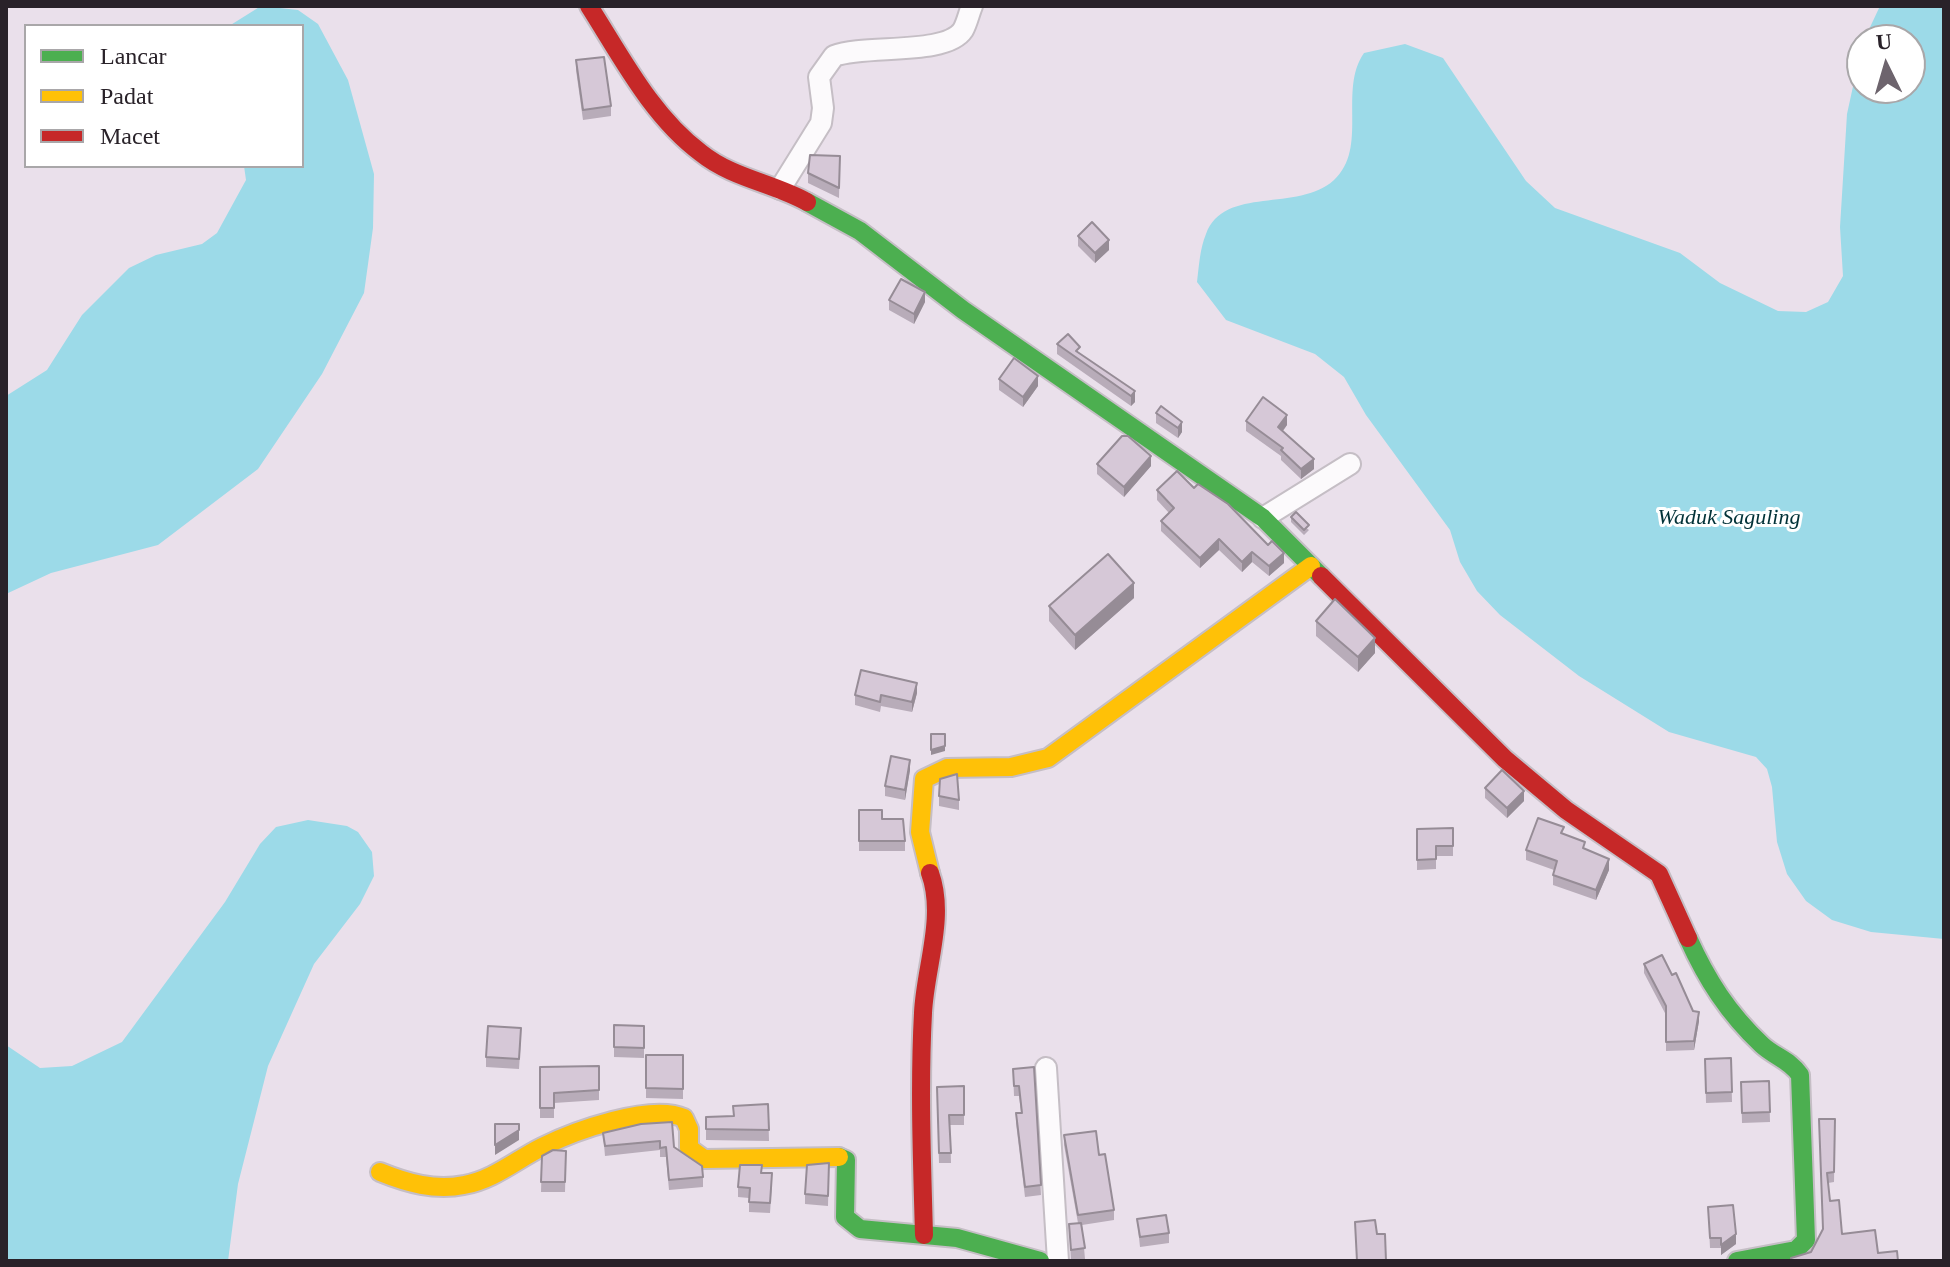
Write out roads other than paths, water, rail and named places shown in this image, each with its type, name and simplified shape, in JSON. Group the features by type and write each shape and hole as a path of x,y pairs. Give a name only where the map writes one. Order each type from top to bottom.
{"street":[{"path":"589,6 650,100 700,153 742,177 780,189 860,231 963,310 1263,518 1505,759 1566,810 1659,874 1706,977 1733,1018 1760,1045 1796,1067 1800,1075 1806,1240 1796,1250 1737,1261"},
{"path":"780,189 821,123 823,108 819,77 834,56 874,47 936,45 950,40 962,32 972,6"},
{"path":"1263,518 1350,464"},
{"path":"924,1235 922,1037 936,909 935,887 923,854 920,832 924,779 935,770 953,766 1024,766 1048,758 1311,566"},
{"path":"1046,1068 1058,1261"},
{"path":"380,1172 410,1184 465,1186 493,1176 546,1145 567,1137 659,1112 676,1114 684,1118 689,1129 689,1148 704,1159 838,1156 846,1160 845,1210 851,1223 860,1229 924,1235 1002,1248 1040,1261"}],"water":[{"path":"261,6 298,10 318,24 348,80 374,174 373,228 364,293 322,374 258,469 158,545 51,573 6,594 6,396 47,370 82,315 129,268 156,255 202,244 217,233 246,180 244,168 304,168 304,24 232,24"},
{"name":"Waduk Saguling","path":"1880,6 1944,6 1944,939 1871,932 1832,920 1806,901 1787,874 1777,842 1772,787 1767,769 1756,757 1669,732 1579,676 1500,615 1477,591 1460,562 1450,530 1366,415 1344,377 1315,354 1226,320 1197,282 1204,239 1215,219 1245,204 1301,195 1319,190 1334,180 1350,152 1353,84 1364,53 1405,44 1443,58 1526,181 1555,208 1680,253 1720,283 1778,311 1806,312 1828,302 1843,276 1840,227 1849,104 1926,104 1926,24 1872,24"},
{"path":"308,820 347,826 358,832 372,852 374,876 360,904 314,964 268,1066 238,1184 228,1261 6,1261 6,1045 40,1068 72,1066 122,1042 225,902 260,844 276,827"}]}
